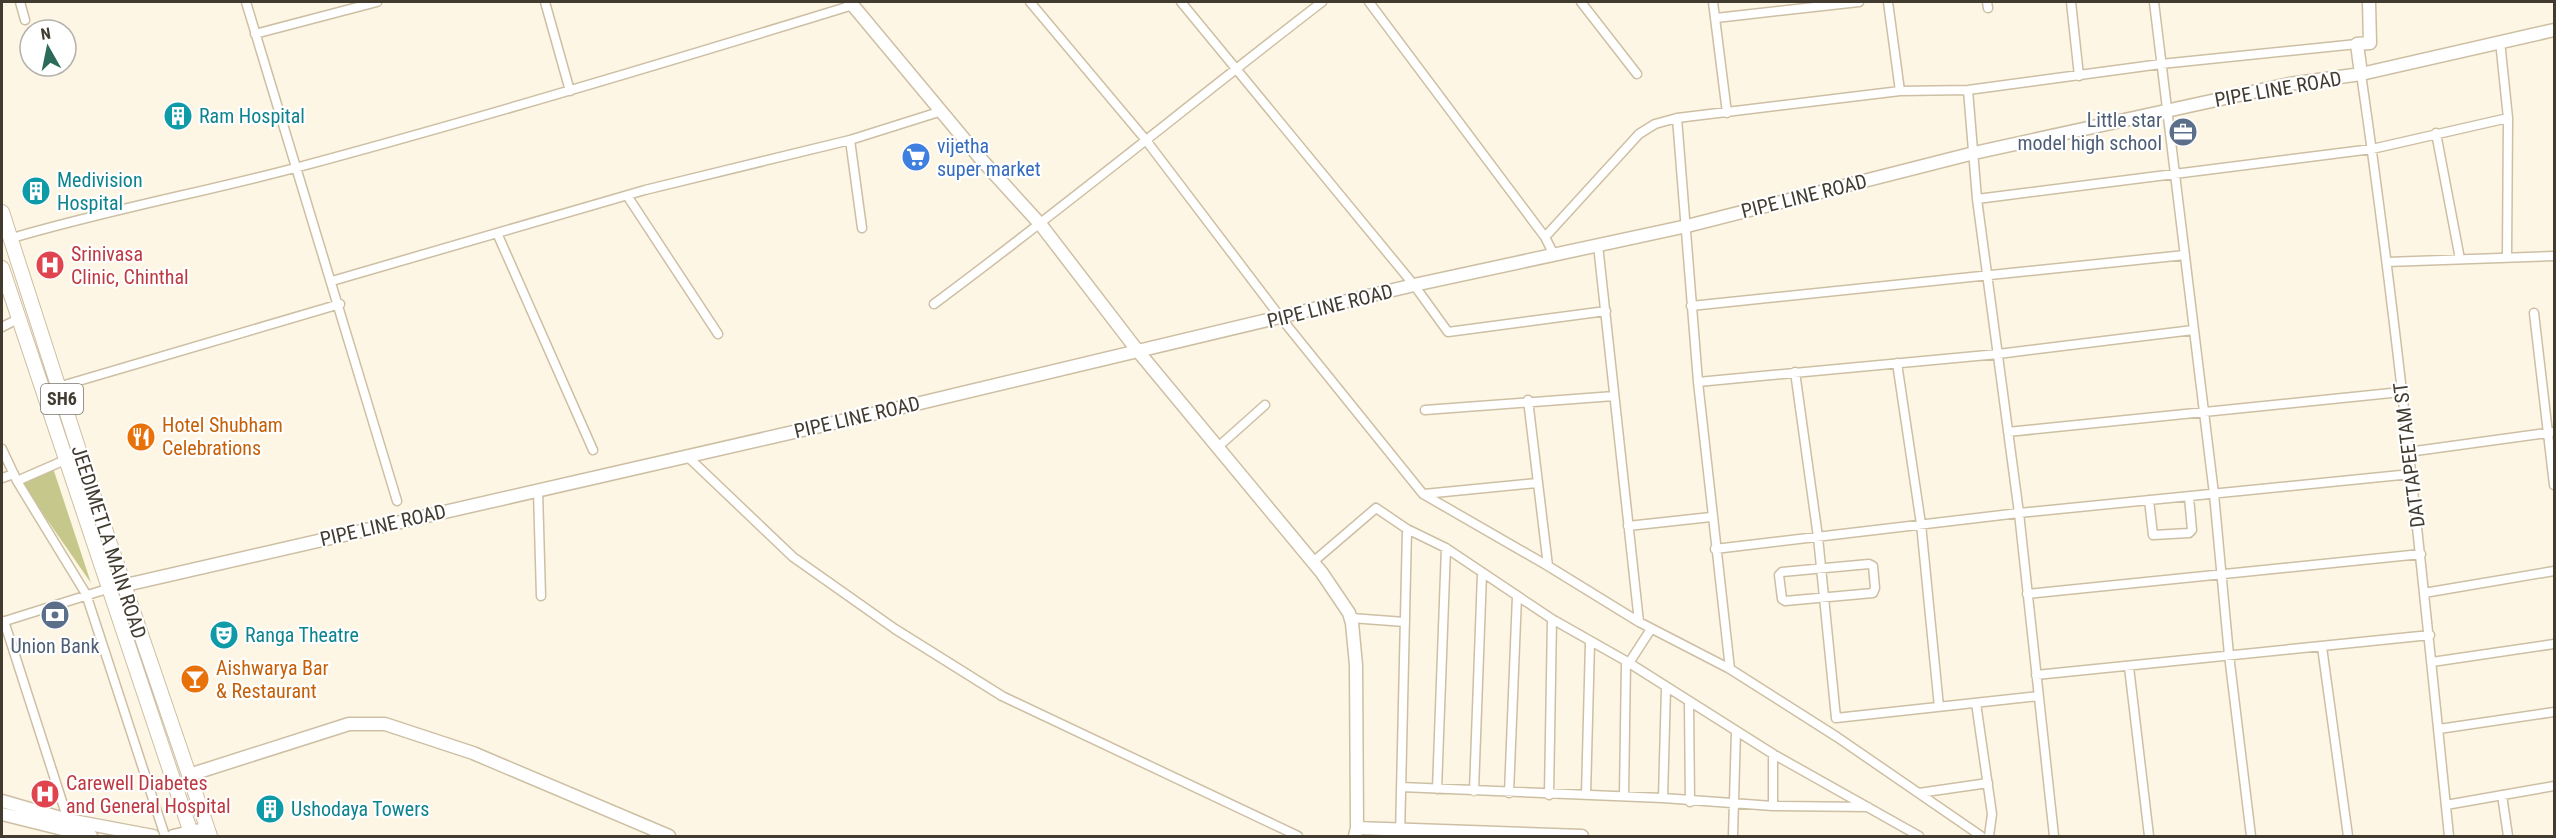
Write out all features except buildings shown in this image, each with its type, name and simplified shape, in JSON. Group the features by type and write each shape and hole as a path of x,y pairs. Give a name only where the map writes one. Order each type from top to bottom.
{"main road":[{"name":"JEEDIMETLA MAIN ROAD","path":"2,213 123,585 189,775 199,834"},
{"name":"JEEDIMETLA MAIN ROAD","path":"2,268 107,589 199,834"},
{"path":"155,678 154,700 199,834"}],"street":[{"path":"20,2 24,18"},
{"path":"246,2 295,168 340,304 397,501"},
{"path":"255,34 377,2"},
{"path":"545,2 570,91"},
{"path":"1030,2 1145,139 1281,318 1423,494 1639,622 1730,669 1837,737 1981,837"},
{"path":"1181,2 1414,285 1448,332 1606,311"},
{"path":"934,304 1041,225 1145,139 1322,2"},
{"path":"1369,2 1545,237 1554,255"},
{"path":"1581,2 1637,74"},
{"path":"1713,2 1727,113"},
{"path":"1716,18 1786,6 1859,2"},
{"path":"1888,2 1899,91"},
{"path":"2071,2 2079,76"},
{"path":"2154,2 2214,494 2220,575 2251,837"},
{"path":"1545,237 1639,134 1655,124 1677,118 1899,91 1968,90 2161,64 2370,43 2369,2"},
{"path":"9,239 73,220 295,168 570,91 851,3 1041,225 1137,350 1313,562 1351,618 1356,665 1356,832 1582,837"},
{"name":"PIPE LINE ROAD","path":"107,589 686,454 916,404 1414,285 1687,226 1974,153 2289,84 2361,74 2554,30"},
{"path":"2500,41 2508,118 2507,257"},
{"path":"2357,44 2361,74"},
{"name":"DATTAPEETAM ST","path":"2361,74 2387,262 2421,554 2449,837"},
{"path":"1968,90 1977,199 1989,275 2019,513 2054,837"},
{"path":"332,281 628,197 850,140 942,111"},
{"path":"1677,118 1698,382 1730,669"},
{"path":"1977,199 2372,148 2508,118"},
{"path":"2436,133 2460,259"},
{"path":"850,140 862,228"},
{"path":"628,197 718,334"},
{"path":"497,233 593,450"},
{"path":"1598,245 1639,622"},
{"path":"1691,306 2185,255"},
{"path":"2387,262 2554,256"},
{"path":"58,387 340,304"},
{"path":"2534,313 2552,432 2554,485"},
{"path":"2,327 18,320"},
{"path":"1698,382 1998,354 2193,330"},
{"path":"1898,363 1921,524 1939,707"},
{"path":"1796,372 1818,537 1837,737"},
{"path":"2008,432 2401,392"},
{"path":"1425,410 1528,400 1614,396"},
{"path":"1528,400 1548,566"},
{"path":"1218,446 1265,405"},
{"path":"2408,452 2552,432"},
{"path":"2,449 16,477 86,594 165,837"},
{"path":"686,454 792,557 895,628 1002,696 1298,837"},
{"path":"2,478 16,477 65,460"},
{"path":"1715,549 2019,513 2189,498 2411,474"},
{"path":"1423,494 1538,483"},
{"path":"538,490 541,596"},
{"path":"2149,501 2154,536 2189,533 2192,530 2189,498"},
{"path":"1313,562 1376,508 1407,529 1446,548 1552,619 1628,662 1689,703 1773,754 1919,837"},
{"path":"1628,526 1712,517"},
{"path":"1400,834 1407,529"},
{"path":"1437,789 1446,548"},
{"path":"2027,594 2421,554"},
{"path":"1869,564 1873,566 1875,588 1873,593 1785,602 1782,599 1779,575 1782,572 1821,569 1869,564"},
{"path":"2424,593 2554,571"},
{"path":"1474,791 1482,573"},
{"path":"68,819 3,622 107,589"},
{"path":"1509,793 1517,596"},
{"path":"1351,618 1405,622"},
{"path":"1549,795 1552,619"},
{"path":"1624,796 1628,662 1651,628"},
{"path":"2036,675 2430,635"},
{"path":"1586,795 1590,642"},
{"path":"2432,662 2554,644"},
{"path":"2322,647 2348,837"},
{"path":"2129,667 2149,837"},
{"path":"1663,798 1666,688"},
{"path":"1836,718 2037,696"},
{"path":"1689,703 1690,802"},
{"path":"1976,703 1992,814 1989,837"},
{"path":"2439,729 2554,712"},
{"path":"189,775 349,724 385,724 473,753 669,837"},
{"path":"1733,837 1736,731"},
{"path":"1773,754 1773,806"},
{"path":"1919,793 1988,783"},
{"path":"2446,805 2554,786"},
{"path":"1401,787 1549,795 1624,796 1773,806 1869,807"},
{"path":"2502,795 2508,837"},
{"path":"2,801 68,819 153,837"},
{"path":"2,814 91,837"},
{"path":"173,837 199,834"}],"green space":[{"path":"53,468 91,583 21,482"}],"place":[{"name":"Ram Hospital","path":"178,116"},
{"name":"Little star model high school","path":"2183,132"},
{"name":"vijetha super market","path":"916,157"},
{"name":"Medivision Hospital","path":"36,191"},
{"name":"Srinivasa Clinic, Chinthal","path":"50,265"},
{"name":"Hotel Shubham Celebrations","path":"141,437"},
{"name":"Union Bank","path":"55,615"},
{"name":"Ranga Theatre","path":"224,635"},
{"name":"Aishwarya Bar & Restaurant","path":"195,679"},
{"name":"Carewell Diabetes and General Hospital","path":"45,794"},
{"name":"Ushodaya Towers","path":"270,809"}]}
